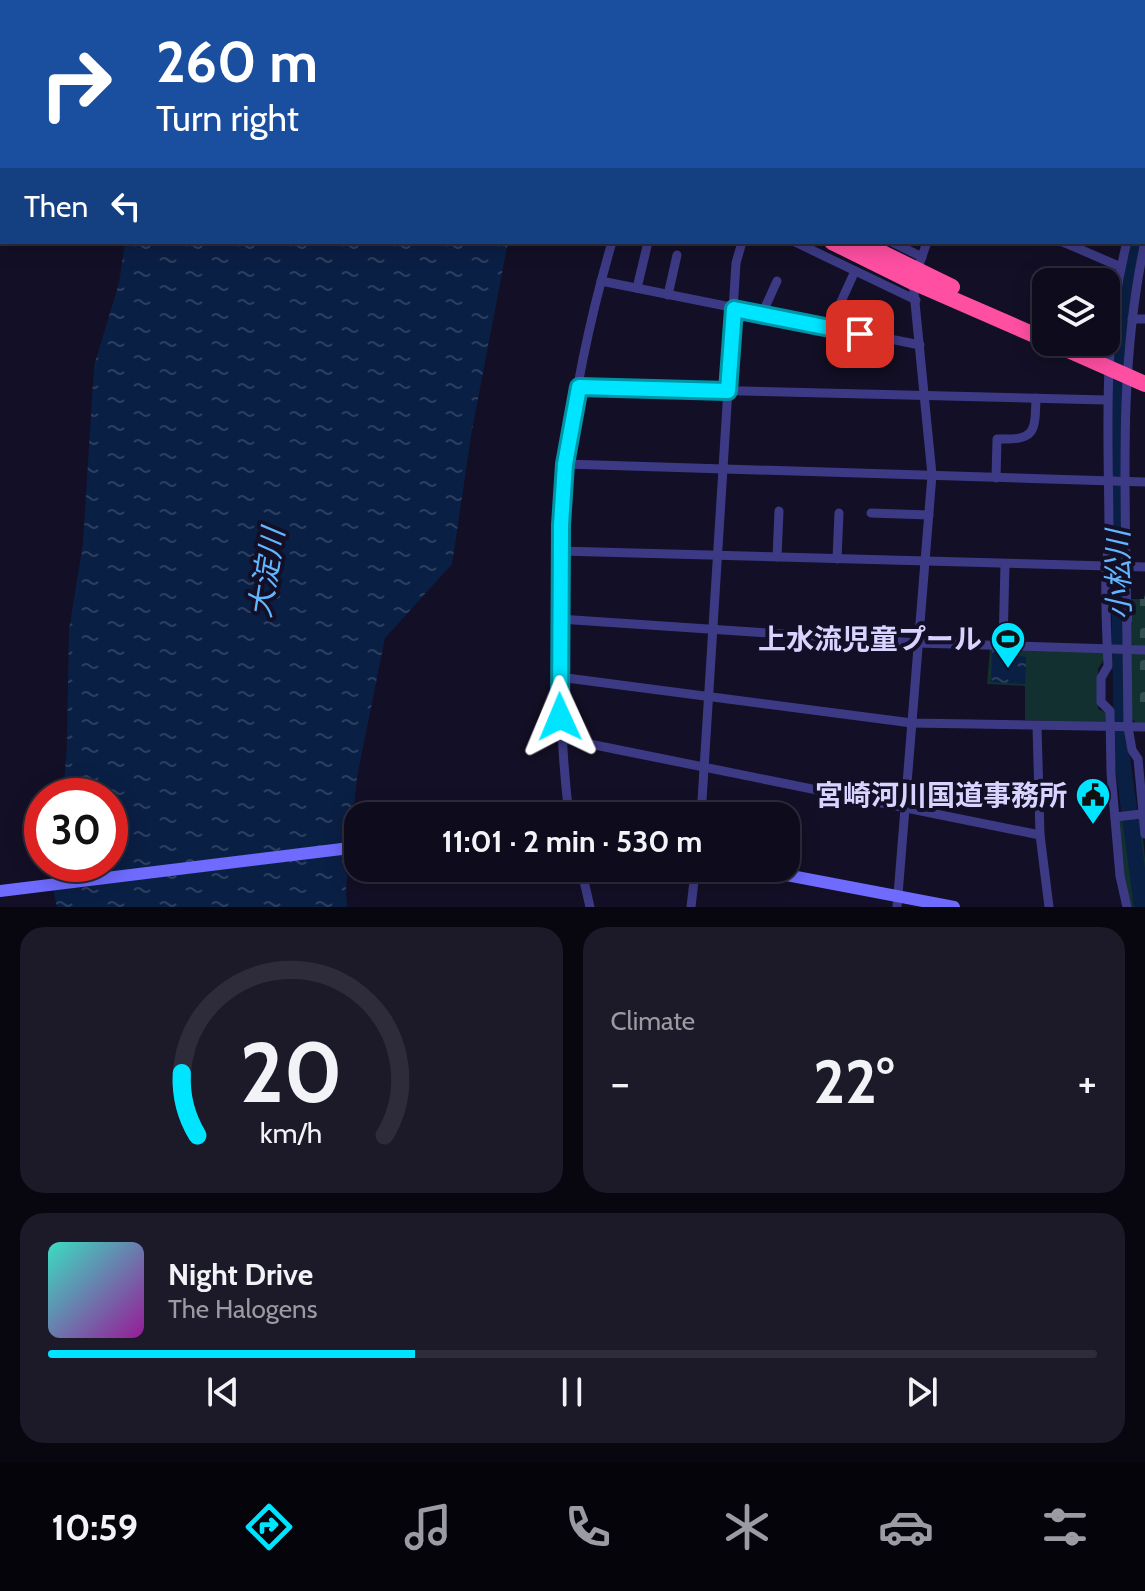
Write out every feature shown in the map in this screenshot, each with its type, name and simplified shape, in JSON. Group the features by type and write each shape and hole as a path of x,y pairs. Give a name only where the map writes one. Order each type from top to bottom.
{"highway":[{"path":"838,244 917,270 1032,332"},
{"path":"864,244 1032,322"},
{"path":"1090,356 1145,372"},
{"path":"1101,356 1145,384"}],"street":[{"path":"567,802 560,738 559,677 560,551 565,464 601,281 611,244"},
{"path":"637,288 648,244"},
{"path":"702,802 736,263 741,244"},
{"path":"799,244 916,300"},
{"path":"894,244 917,270"},
{"path":"898,902 932,475 916,300 917,270 926,244"},
{"path":"1068,244 1121,267"},
{"path":"1127,244 1121,267 1118,366 1124,482 1128,727 1132,750 1141,760 1145,834"},
{"path":"1127,907 1120,876 1111,773 1110,711 1101,702 1101,678 1108,666 1106,400 1140,300 1145,247"},
{"path":"668,295 677,255"},
{"path":"829,328 855,271"},
{"path":"601,281 920,345"},
{"path":"762,314 777,281"},
{"path":"1132,319 1145,319"},
{"path":"579,387 1106,400"},
{"path":"996,478 997,439 1019,439 1035,427 1036,398"},
{"path":"565,464 1145,482"},
{"path":"777,557 779,511"},
{"path":"837,559 839,513"},
{"path":"871,513 929,515"},
{"path":"560,551 1145,567"},
{"path":"1003,645 1005,564"},
{"path":"559,619 918,643 1145,650"},
{"path":"559,677 912,723 1145,727"},
{"path":"1037,726 1040,835 1049,907"},
{"path":"560,738 1040,835"},
{"path":"1115,817 1142,814"},
{"path":"0,891 344,849"},
{"path":"800,878 898,902 954,907"},
{"path":"584,882 590,907"},
{"path":"691,907 694,882"}],"green space":[{"path":"1145,592 1145,647 1129,644 1129,599 1144,599"},
{"path":"990,649 1104,652 1106,656 1098,669 1098,709 1109,714 1106,723 1025,720 1025,686 987,684"},
{"path":"1145,653 1145,723 1136,723 1131,718 1130,655"},
{"path":"1141,817 1145,907 1129,907 1121,876 1117,820"}],"water":[{"name":"大淀川","path":"125,244 508,244 472,430 452,564 385,638 355,802 344,802 347,907 57,907 55,882 128,882 128,778 64,778 69,630 83,543 94,366 119,283"},
{"name":"上水流児童プール","path":"992,649 1019,650 1019,656 1026,657 1025,684 991,682"}],"waterway":[{"name":"小松川","path":"1135,244 1116,391 1122,757 1142,907"}],"place":[{"name":"上水流児童プール","path":"1008,670"},
{"name":"宮崎河川国道事務所","path":"1093,826"}],"route":[{"path":"560,717 561,525 565,464 579,387 728,391 734,309 860,334"}]}
